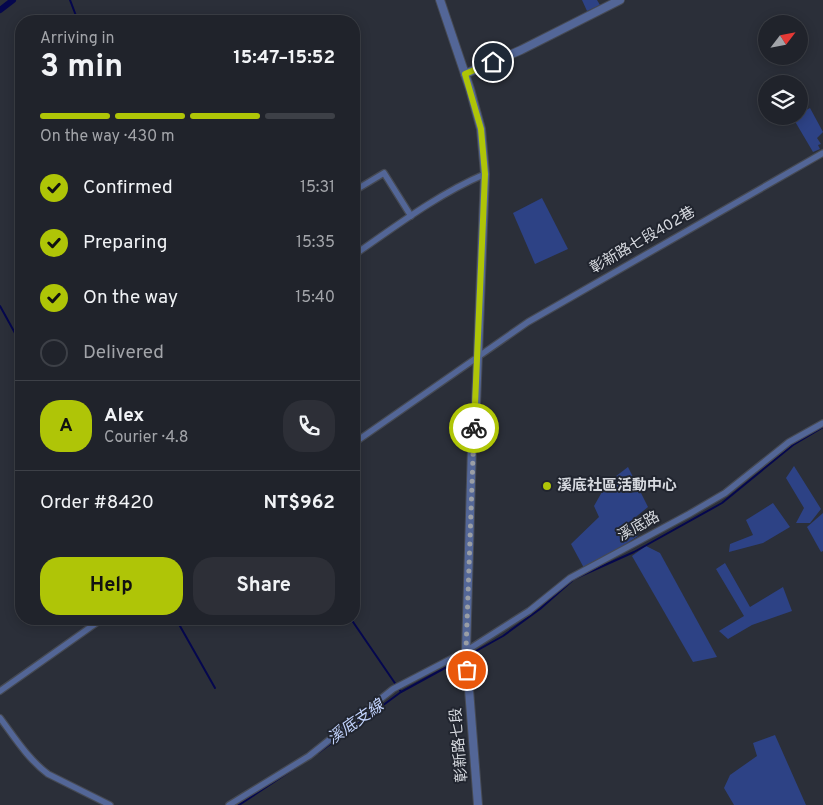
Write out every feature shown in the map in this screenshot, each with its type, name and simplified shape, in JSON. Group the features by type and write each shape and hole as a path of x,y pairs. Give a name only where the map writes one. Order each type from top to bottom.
{"street":[{"name":"彰新路七段","path":"440,0 481,129 485,174 472,455 466,650 478,805"},
{"path":"465,74 528,46 620,0"},
{"name":"彰新路七段402巷","path":"360,438 478,356 559,304 823,153"},
{"path":"360,187 384,173 411,216"},
{"path":"360,251 411,216 460,186 485,174"},
{"name":"溪底路","path":"229,805 309,756 393,690 466,650 529,611 570,578 724,493 789,442 823,423"},
{"path":"0,691 94,625"},
{"path":"0,718 24,751 39,767 48,774 110,805"}],"shaded area":[{"path":"582,0 597,0 600,5 587,11"},
{"path":"810,108 823,132 817,138 821,144 818,145 820,149 813,152 797,125 808,125 808,109"},
{"path":"542,198 568,249 535,264 513,213"},
{"path":"794,466 821,509 810,523 796,523 804,508 786,478"},
{"path":"628,467 648,507 632,520 638,536 594,565 584,568 571,544 599,517 594,506 607,483"},
{"path":"773,503 790,527 763,543 729,552 730,544 753,535 746,520"},
{"path":"823,513 823,551 821,552 807,527"},
{"path":"646,546 660,553 717,657 693,662 632,556"},
{"path":"725,563 750,607 783,587 792,611 752,625 728,639 719,631 744,616 716,569"},
{"path":"775,735 806,805 734,805 724,788 730,775 757,756 753,743"}],"waterway":[{"path":"0,10 13,0"},
{"name":"溪底支線","path":"70,0 76,15"},
{"path":"0,306 15,333"},
{"path":"469,655 503,636 540,609 574,579 634,552 722,503 793,445 823,427"},
{"path":"179,625 215,688"},
{"name":"溪底支線","path":"318,753 401,692 355,625"},
{"path":"401,692 465,657"},
{"name":"溪底支線","path":"239,805 301,764"}],"way so far":[{"path":"467,670 466,650 474,428"}],"place":[{"name":"溪底社區活動中心","path":"547,486"}],"route":[{"path":"474,428 478,372 485,174 481,129 465,74 493,62"}]}
